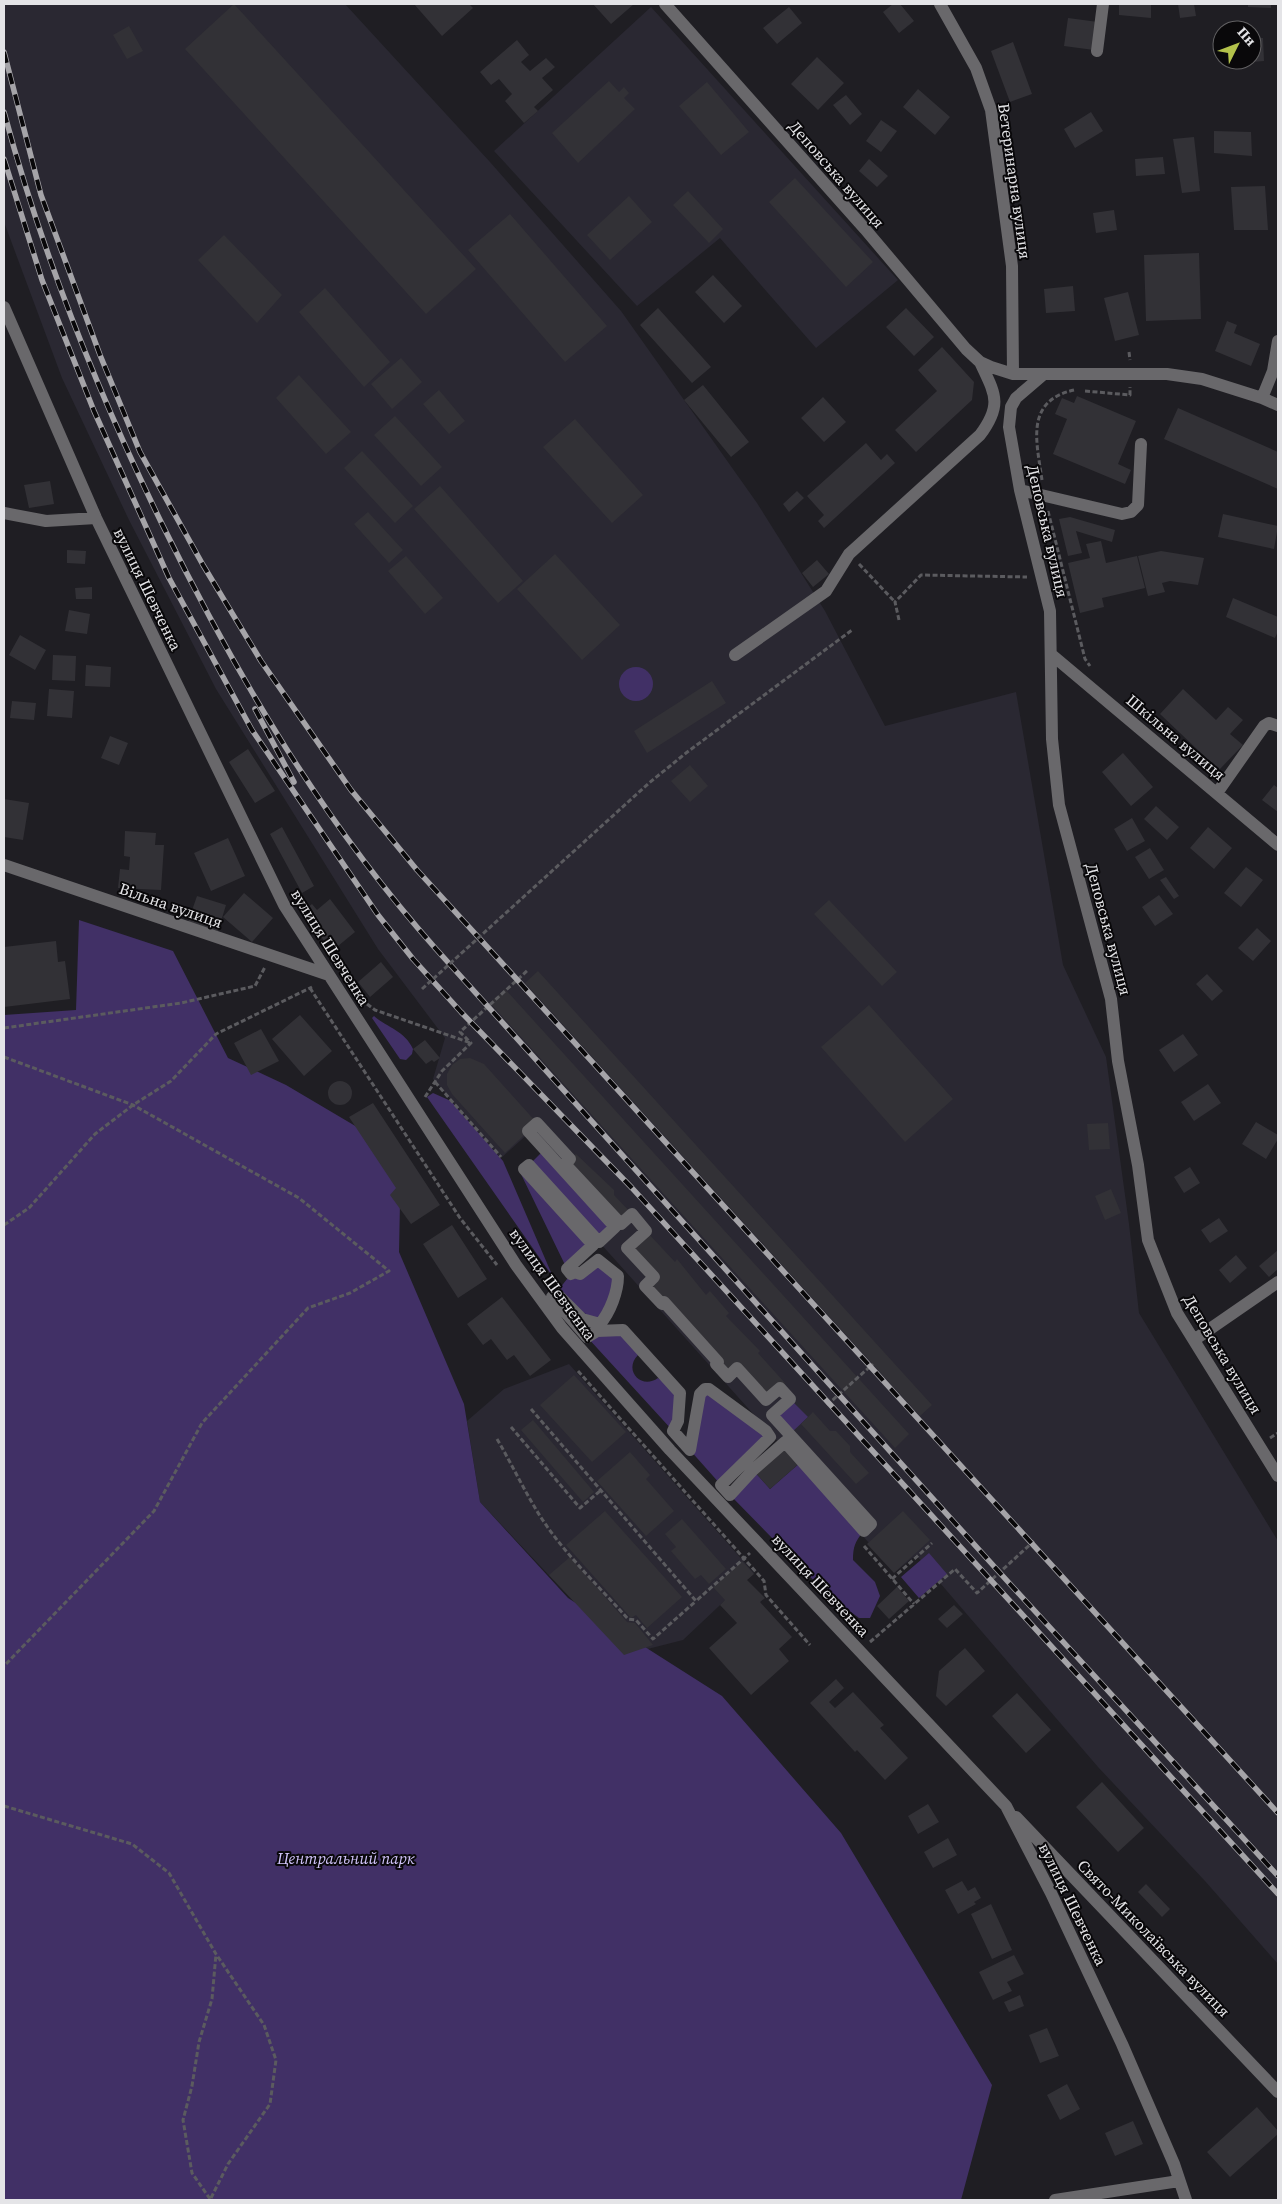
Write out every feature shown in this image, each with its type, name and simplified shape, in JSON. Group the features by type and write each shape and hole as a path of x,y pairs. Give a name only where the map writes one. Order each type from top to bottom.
{"street":[{"name":"Деповська вулиця","path":"665,4 865,229 928,307 966,350 980,362 1013,374 1167,374 1202,379 1278,405"},
{"name":"Ветеринарна вулиця","path":"940,4 976,68 991,110 1012,266 1013,374"},
{"path":"1097,51 1103,4"},
{"name":"вулиця Шевченка","path":"4,307 96,518 284,906 415,1112 516,1265 562,1328 670,1450 1006,1806 1051,1893 1118,2035 1180,2181 1186,2200"},
{"path":"1262,398 1273,371 1278,340"},
{"path":"735,655 826,591 849,554 968,448 991,420 995,405 993,391 980,362"},
{"name":"Деповська вулиця","path":"1044,374 1016,398 1009,414 1009,427 1020,490 1050,611 1052,739 1060,805 1111,999 1118,1061 1138,1165 1148,1240 1177,1313 1278,1476"},
{"path":"1020,490 1122,514 1131,512 1138,505 1140,444"},
{"path":"4,512 46,521 96,518"},
{"name":"Шкільна вулиця","path":"1052,655 1278,845"},
{"path":"1217,793 1264,726 1269,723 1278,726"},
{"name":"Вільна вулиця","path":"4,865 329,975"},
{"path":"537,1123 570,1159 565,1164 621,1224 632,1214 646,1231 627,1248 654,1277 645,1286 662,1304 664,1302 718,1362 716,1364 728,1377 737,1368 766,1400 780,1388 790,1399 772,1415 871,1524 867,1528 864,1531 785,1442 753,1470 730,1495 721,1485 770,1437 766,1431 709,1389 705,1389 700,1394 690,1450 673,1431 678,1421 680,1393 623,1330 597,1331 587,1336 552,1297 556,1293 582,1319 600,1324 605,1318 618,1286 618,1276 598,1260 580,1274 575,1272 571,1274 567,1269 593,1245 524,1169 528,1164 599,1242 615,1226 528,1131 537,1123"},
{"path":"1194,1340 1278,1282"},
{"name":"Свято-Миколаївська вулиця","path":"1006,1806 1278,2092"},
{"path":"1055,2200 1180,2181"}],"path":[{"path":"1092,668 1085,659 1044,496 1035,434 1036,423 1050,400 1060,393 1077,390 1130,395"},
{"path":"849,554 895,602 899,620"},
{"path":"895,602 921,575 1042,577"},
{"path":"422,989 649,783 686,753 852,630"},
{"path":"4,1028 181,1003 255,986 271,956"},
{"path":"471,1043 460,1032 528,970"},
{"path":"4,1225 29,1208 95,1134 133,1105 171,1081 216,1034 305,991 329,975"},
{"path":"360,999 375,1010 471,1043"},
{"path":"415,1112 442,1071 471,1043"},
{"path":"4,1057 133,1105 299,1198 389,1271 350,1293 308,1308 202,1423 154,1510 4,1666"},
{"path":"435,1082 501,1156"},
{"path":"827,1405 873,1364"},
{"path":"532,1409 696,1601"},
{"path":"511,1427 580,1508 601,1490"},
{"path":"497,1439 534,1507 557,1540 628,1619 636,1620 653,1638 760,1544"},
{"path":"867,1528 863,1545 914,1604"},
{"path":"860,1651 955,1568 977,1593 1034,1541"},
{"path":"892,1579 932,1543"},
{"path":"4,1806 132,1844 169,1873 216,1954 264,2025 276,2060 270,2104 228,2164 210,2200 192,2174 183,2120 192,2086 199,2042 212,1999 216,1954"}],"shaded area":[{"path":"4,4 345,4 490,162 621,311 757,503 825,611 885,726 1016,692 1063,965 1106,1057 1139,1313 1278,1541 1278,1964 1205,1881 1098,1767 916,1555 895,1572 600,1243 531,1131 501,1158 433,1079 445,1038 378,949 216,689 129,520 62,378 4,222"},
{"path":"651,7 898,280 816,348 720,238 637,306 494,151"},
{"path":"569,1364 754,1573 683,1640 624,1655 480,1502 467,1421 504,1389"}],"green space":[{"path":"636,667 648,672 653,684 648,696 636,701 624,696 619,684 624,672"},
{"name":"Центральний парк","path":"79,920 173,951 228,1058 286,1085 401,1153 399,1252 464,1404 480,1502 568,1598 722,1696 841,1833 992,2085 961,2200 4,2200 4,1015 76,1010"},
{"path":"374,1016 401,1034 410,1043 413,1049 412,1054 406,1060 400,1059 372,1018"},
{"path":"433,1093 451,1101 503,1161 553,1277 427,1097"},
{"path":"545,1149 615,1227 599,1242 529,1165"},
{"path":"520,1172 593,1245 567,1269"},
{"path":"594,1262 618,1276 600,1324 556,1293 571,1274"},
{"path":"623,1330 638,1355 632,1367 636,1377 646,1382 658,1378 680,1393 673,1431 587,1337"},
{"path":"705,1389 770,1437 721,1485 689,1449"},
{"path":"790,1399 808,1417 790,1434 772,1415"},
{"path":"802,1461 864,1531 855,1544 853,1560 875,1582 880,1596 870,1618 859,1618 827,1594 730,1495 753,1470 770,1489"},
{"path":"929,1553 947,1574 919,1598 901,1577"}],"building":[{"path":"234,4 476,269 426,314 185,49"},
{"path":"414,4 469,4 473,8 442,36"},
{"path":"593,4 634,4 611,24"},
{"path":"893,4 900,4 914,21 899,33 883,12"},
{"path":"1119,4 1151,4 1151,18 1119,15"},
{"path":"1178,4 1194,4 1196,16 1180,18"},
{"path":"1248,4 1271,4 1271,8 1248,7"},
{"path":"789,7 802,23 777,44 763,28"},
{"path":"1068,18 1098,22 1094,50 1064,46"},
{"path":"129,26 143,51 127,59 113,35"},
{"path":"1262,38 1263,38 1264,61 1262,61"},
{"path":"517,40 529,55 521,62 530,71 546,58 555,67 542,78 553,90 534,107 538,111 524,123 505,101 512,94 499,79 491,85 480,72"},
{"path":"1013,42 1032,94 1010,102 991,51"},
{"path":"817,57 844,83 818,110 791,84"},
{"path":"609,81 619,92 624,87 629,93 624,98 635,109 578,163 552,133"},
{"path":"707,82 749,132 721,155 679,106"},
{"path":"918,89 950,117 935,135 903,107"},
{"path":"846,95 862,114 850,125 833,105"},
{"path":"1091,112 1103,131 1075,148 1064,129"},
{"path":"881,120 897,131 881,152 866,141"},
{"path":"1214,131 1251,132 1252,156 1214,153"},
{"path":"1194,137 1200,191 1182,193 1173,139"},
{"path":"1163,157 1165,174 1136,176 1135,159"},
{"path":"869,159 888,176 877,187 859,171"},
{"path":"795,178 873,262 846,287 769,202"},
{"path":"1265,186 1268,230 1234,230 1231,187"},
{"path":"688,191 723,229 709,243 673,205"},
{"path":"629,196 652,222 610,260 587,235"},
{"path":"1114,210 1117,230 1096,233 1093,213"},
{"path":"510,214 607,326 565,362 468,250"},
{"path":"224,235 282,295 257,323 198,260"},
{"path":"1199,253 1201,319 1146,321 1144,255"},
{"path":"713,275 742,306 724,323 695,292"},
{"path":"1073,286 1075,311 1046,313 1044,289"},
{"path":"325,288 390,362 364,387 299,312"},
{"path":"1128,292 1139,335 1115,341 1104,298"},
{"path":"658,308 711,367 692,383 640,325"},
{"path":"906,308 934,337 914,356 886,327"},
{"path":"1227,321 1237,325 1234,333 1260,344 1251,366 1215,351"},
{"path":"942,347 974,382 972,400 916,452 895,430 937,391 918,370"},
{"path":"401,358 422,382 392,409 371,384"},
{"path":"299,375 351,432 326,454 276,398"},
{"path":"703,385 749,442 731,457 684,400"},
{"path":"439,390 465,421 449,434 423,404"},
{"path":"1077,396 1136,421 1118,464 1131,470 1125,484 1053,454 1067,419 1055,414 1062,398 1074,403"},
{"path":"823,397 846,422 824,442 801,418"},
{"path":"1178,408 1278,452 1278,489 1164,439"},
{"path":"395,416 442,467 421,486 374,435"},
{"path":"575,419 643,495 612,523 543,447"},
{"path":"866,443 881,460 887,454 895,463 824,528 818,521 824,515 807,496"},
{"path":"362,451 413,506 395,523 344,468"},
{"path":"50,481 54,504 29,508 24,485"},
{"path":"440,486 523,581 498,603 414,509"},
{"path":"797,491 804,498 789,512 783,504"},
{"path":"368,512 403,550 389,563 354,524"},
{"path":"1223,514 1278,526 1274,549 1218,537"},
{"path":"1070,517 1115,530 1112,542 1076,531 1082,553 1068,556 1059,519"},
{"path":"1101,541 1106,563 1137,556 1145,588 1102,598 1104,607 1080,613 1068,563 1090,558 1086,544"},
{"path":"67,550 86,551 85,564 67,563"},
{"path":"1161,551 1204,558 1198,585 1170,581 1162,583 1165,592 1148,596 1138,556"},
{"path":"555,554 620,625 582,660 517,589"},
{"path":"406,556 443,598 425,614 388,571"},
{"path":"817,560 829,574 813,587 802,573"},
{"path":"92,587 92,599 76,599 75,588"},
{"path":"1233,598 1278,617 1278,631 1275,638 1226,617"},
{"path":"69,610 90,614 87,634 65,631"},
{"path":"20,635 46,650 35,670 9,655"},
{"path":"53,655 76,656 75,681 52,680"},
{"path":"86,665 111,667 110,687 85,686"},
{"path":"712,681 726,703 647,753 634,731"},
{"path":"49,689 74,691 72,718 47,716"},
{"path":"1183,689 1216,720 1228,707 1243,720 1230,734 1243,745 1219,770 1160,714"},
{"path":"12,701 36,703 34,720 10,718"},
{"path":"110,736 128,743 119,765 101,758"},
{"path":"248,749 275,791 255,803 229,762"},
{"path":"1123,753 1153,787 1131,806 1102,772"},
{"path":"690,765 708,786 690,802 671,781"},
{"path":"1274,785 1278,788 1278,812 1262,800"},
{"path":"4,799 29,803 23,840 4,837"},
{"path":"1156,806 1179,827 1167,840 1144,819"},
{"path":"1132,818 1145,841 1127,851 1114,829"},
{"path":"282,827 314,886 302,893 270,834"},
{"path":"1208,827 1232,848 1214,869 1190,848"},
{"path":"125,831 156,833 155,845 164,845 161,890 118,888 120,869 129,870 130,857 124,856"},
{"path":"228,838 245,876 211,891 194,853"},
{"path":"1150,848 1164,870 1149,879 1135,857"},
{"path":"1246,867 1263,880 1241,907 1224,893"},
{"path":"1166,877 1179,896 1174,899 1160,880"},
{"path":"244,893 273,918 252,942 223,917"},
{"path":"1159,895 1173,914 1155,926 1142,907"},
{"path":"197,896 226,905 218,931 188,922"},
{"path":"330,899 355,932 332,951 302,912 312,904 317,910"},
{"path":"829,900 897,972 882,986 814,914"},
{"path":"1257,928 1271,941 1253,961 1238,948"},
{"path":"56,941 58,962 65,961 70,999 4,1007 4,947"},
{"path":"381,962 393,977 370,997 358,982"},
{"path":"538,971 932,1405 920,1416 525,983"},
{"path":"1207,974 1223,991 1212,1001 1196,984"},
{"path":"505,989 909,1434 895,1448 490,1003"},
{"path":"869,1005 953,1099 905,1142 821,1047"},
{"path":"300,1015 332,1051 304,1076 272,1039"},
{"path":"261,1029 279,1061 251,1075 234,1043"},
{"path":"1183,1034 1198,1055 1174,1072 1159,1050"},
{"path":"425,1040 440,1058 426,1064 413,1049"},
{"path":"470,1058 484,1064 537,1123 505,1153 452,1094 447,1085 447,1074 452,1065 460,1059"},
{"path":"340,1081 345,1082 351,1088 351,1098 345,1104 340,1105 335,1104 329,1098 328,1093 329,1088 335,1082"},
{"path":"1208,1084 1221,1103 1194,1121 1181,1102"},
{"path":"373,1103 440,1205 411,1224 390,1195 396,1188 349,1117"},
{"path":"1256,1122 1278,1135 1278,1139 1266,1159 1242,1144"},
{"path":"1108,1123 1110,1149 1089,1150 1087,1124"},
{"path":"576,1154 614,1190 614,1195 632,1214 621,1224 565,1164"},
{"path":"1190,1167 1200,1183 1184,1193 1174,1177"},
{"path":"1111,1189 1121,1213 1105,1220 1095,1196"},
{"path":"1219,1218 1228,1231 1210,1243 1201,1230"},
{"path":"452,1225 487,1279 458,1298 423,1244"},
{"path":"646,1231 675,1262 677,1259 706,1295 710,1291 729,1313 726,1316 760,1351 758,1353 785,1383 766,1400 737,1368 728,1377 645,1286 654,1277 627,1248"},
{"path":"1278,1250 1278,1269 1269,1277 1259,1266"},
{"path":"1236,1255 1247,1268 1230,1283 1219,1270"},
{"path":"502,1297 551,1360 530,1376 514,1355 507,1360 491,1339 483,1345 467,1324"},
{"path":"574,1375 626,1432 592,1462 540,1405"},
{"path":"813,1412 830,1431 836,1431 850,1446 850,1452 869,1473 856,1484 801,1424"},
{"path":"533,1420 594,1492 583,1502 521,1430"},
{"path":"785,1442 802,1461 770,1489 753,1470"},
{"path":"630,1452 650,1475 646,1479 674,1511 646,1536 597,1481"},
{"path":"605,1511 682,1597 647,1628 636,1615 631,1618 566,1545"},
{"path":"903,1511 930,1540 894,1573 867,1544"},
{"path":"682,1519 726,1569 709,1584 701,1575 695,1579 671,1551 676,1547 665,1534"},
{"path":"570,1557 627,1622 635,1623 653,1645 624,1655 549,1575"},
{"path":"742,1561 754,1574 747,1580 765,1598 760,1602 792,1637 779,1649 789,1661 751,1695 709,1648 737,1623 720,1605 725,1600 713,1587"},
{"path":"897,1587 909,1601 889,1619 877,1606"},
{"path":"954,1605 963,1614 947,1628 938,1619"},
{"path":"965,1648 985,1671 946,1706 936,1696 939,1671"},
{"path":"836,1679 844,1688 829,1702 835,1708 853,1692 884,1725 880,1728 908,1758 885,1780 857,1750 855,1752 810,1703"},
{"path":"1017,1693 1051,1730 1026,1753 992,1716"},
{"path":"1102,1782 1144,1828 1118,1852 1076,1807"},
{"path":"928,1804 939,1822 918,1834 908,1816"},
{"path":"948,1838 957,1855 933,1868 924,1852"},
{"path":"962,1881 968,1891 975,1887 981,1898 974,1902 976,1904 958,1914 945,1890"},
{"path":"1146,1884 1170,1909 1162,1917 1138,1892"},
{"path":"991,1904 1012,1950 992,1959 971,1914"},
{"path":"1014,1955 1024,1974 1007,1982 1012,1991 993,2000 979,1972"},
{"path":"1020,1995 1024,2006 1009,2012 1004,2002"},
{"path":"1047,2028 1059,2056 1040,2063 1029,2035"},
{"path":"1067,2084 1080,2109 1060,2120 1047,2095"},
{"path":"1257,2107 1278,2131 1278,2134 1230,2177 1207,2152"},
{"path":"1133,2121 1143,2144 1115,2156 1105,2133"}],"railway":[{"path":"4,52 41,195 100,355 140,452 203,565 261,661 351,790 417,870 1278,1813"},
{"path":"4,112 36,218 73,322 139,476 191,582 252,693 285,747 356,851 436,949 1010,1584 1278,1876"},
{"path":"4,159 42,280 94,411 169,578 252,730 378,915 413,959 461,1012 632,1188 1278,1894"},
{"path":"255,709 294,782"}]}
